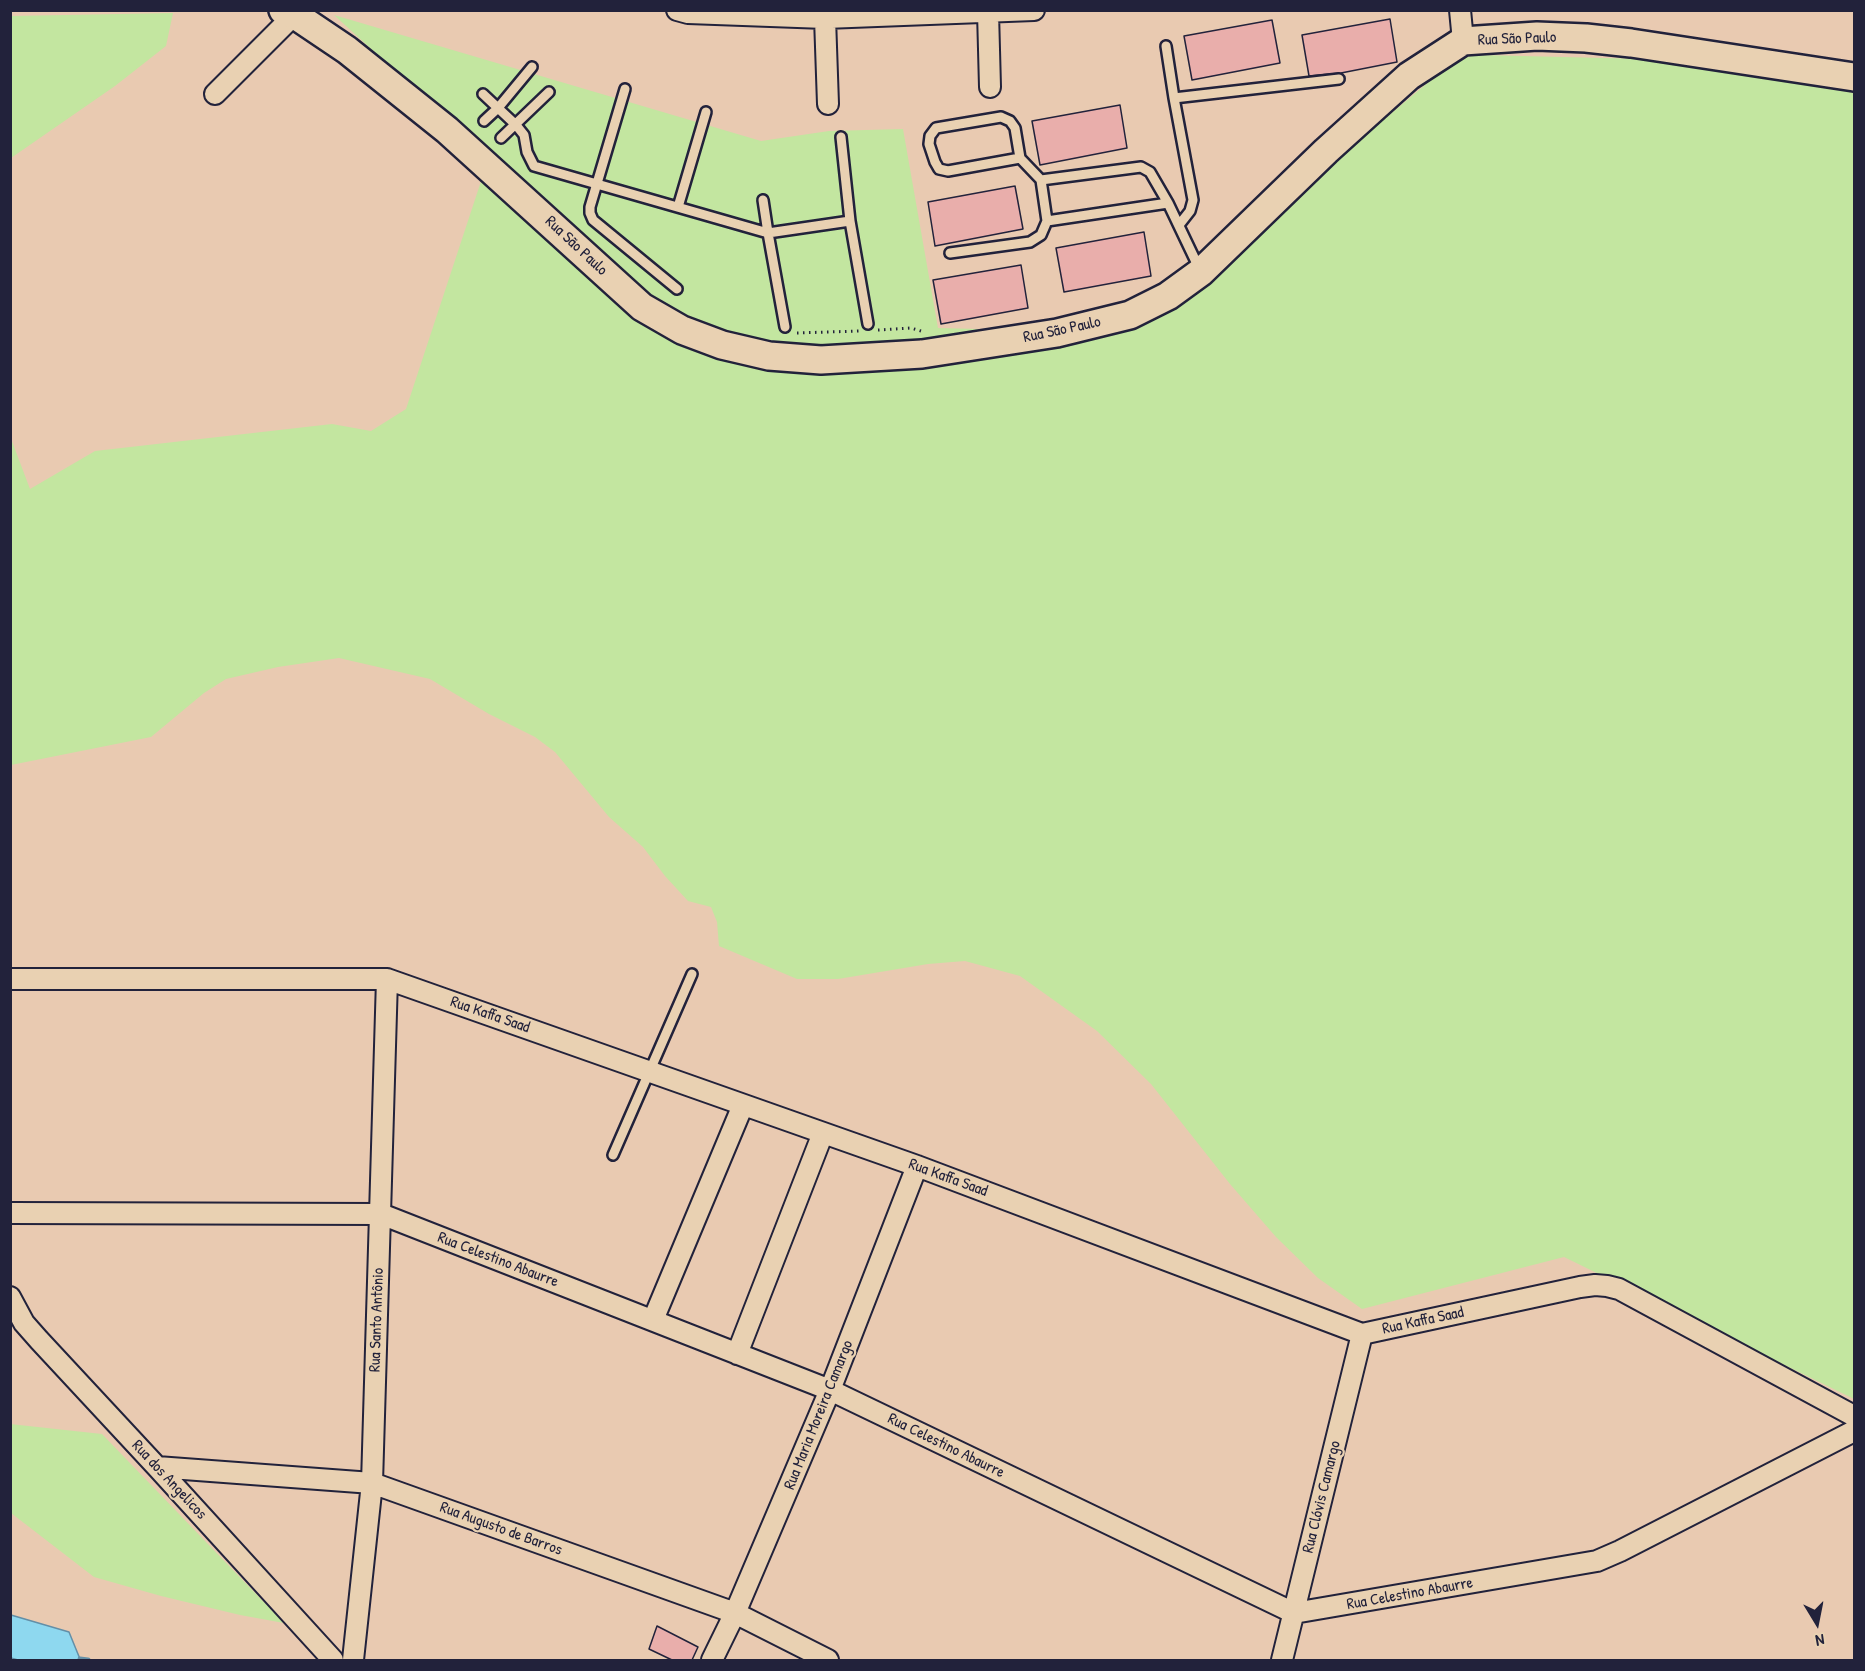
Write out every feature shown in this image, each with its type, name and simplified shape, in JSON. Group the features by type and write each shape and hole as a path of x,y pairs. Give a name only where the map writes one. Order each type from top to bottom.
{"street":[{"path":"677,10 688,13 825,18 1034,10"},
{"path":"1460,10 1463,40"},
{"path":"215,94 293,12"},
{"name":"Rua São Paulo","path":"293,12 347,50 447,129 642,307 682,330 723,345 770,356 821,360 922,354 1057,333 1130,315 1168,297 1201,272 1326,151 1409,76 1463,40 1537,36 1586,38 1854,77"},
{"path":"988,12 990,87"},
{"path":"825,18 828,104"},
{"name":"Rua Kaffa Saad","path":"10,980 387,979 917,1166 1362,1334 1580,1287 1607,1286 1618,1289 1854,1416"},
{"name":"Rua Santo Antônio","path":"353,1660 372,1483 387,979"},
{"path":"652,1320 743,1104"},
{"path":"736,1353 824,1133"},
{"name":"Rua Maria Moreira Camargo","path":"712,1660 735,1612 830,1390 917,1166"},
{"name":"Rua Celestino Abaurre","path":"10,1213 381,1214 830,1390 1294,1613 1597,1561 1854,1431"},
{"name":"Rua dos Angelicos","path":"10,1297 24,1323 39,1340 333,1660"},
{"name":"Rua Clóvis Camargo","path":"1282,1660 1362,1334"},
{"name":"Rua Augusto de Barros","path":"158,1467 372,1483 735,1612 828,1660"}],"lane":[{"path":"1166,46 1193,200 1190,211 1179,225"},
{"path":"484,121 498,108 532,67"},
{"path":"1174,98 1339,79"},
{"path":"624,89 590,207 593,220 677,290"},
{"path":"501,138 549,92"},
{"path":"483,94 516,124 524,135 526,152 534,166 768,233 850,221"},
{"path":"678,207 706,112"},
{"path":"950,253 1030,242 1041,235 1047,221 1041,180 1020,158 1015,128 1010,121 1001,117 936,128 930,136 929,144 939,169 948,171 1020,158"},
{"path":"841,137 850,221 868,328"},
{"path":"1041,180 1141,167 1150,172 1168,203 1201,272"},
{"path":"763,200 788,330"},
{"path":"1047,221 1168,203"},
{"path":"613,1155 692,974"}],"path":[{"path":"788,330 911,328 923,331"}],"green space":[{"path":"173,13 166,46 115,86 11,158 11,16"},
{"path":"334,15 761,141 829,131 903,129 938,328 1099,332 1188,299 1344,153 1450,64 1463,57 1481,55 1688,60 1854,93 1854,1399 1564,1257 1362,1309 1318,1278 1276,1237 1230,1184 1151,1084 1097,1031 1020,976 965,961 928,964 838,979 797,979 719,946 717,922 711,907 688,901 643,847 609,817 555,752 535,737 489,714 430,679 339,658 278,667 226,679 204,693 151,737 11,765 10,436 30,489 95,451 332,424 371,431 406,409 489,157"},
{"path":"10,1424 102,1434 284,1623 161,1596 94,1577 11,1513"}],"water":[{"path":"11,1615 69,1632 80,1659 18,1660 11,1658"}],"building":[{"path":"1390,19 1397,62 1341,73 1309,76 1302,35"},
{"path":"1272,20 1280,63 1192,80 1184,36"},
{"path":"1120,105 1127,148 1040,165 1032,121"},
{"path":"1015,186 1023,229 935,246 928,202"},
{"path":"1144,232 1151,276 1064,292 1056,248"},
{"path":"1021,265 1028,308 941,324 933,280"},
{"path":"657,1626 698,1647 692,1660 672,1660 649,1649"}],"waterway":[{"path":"80,1659 88,1660"}]}
